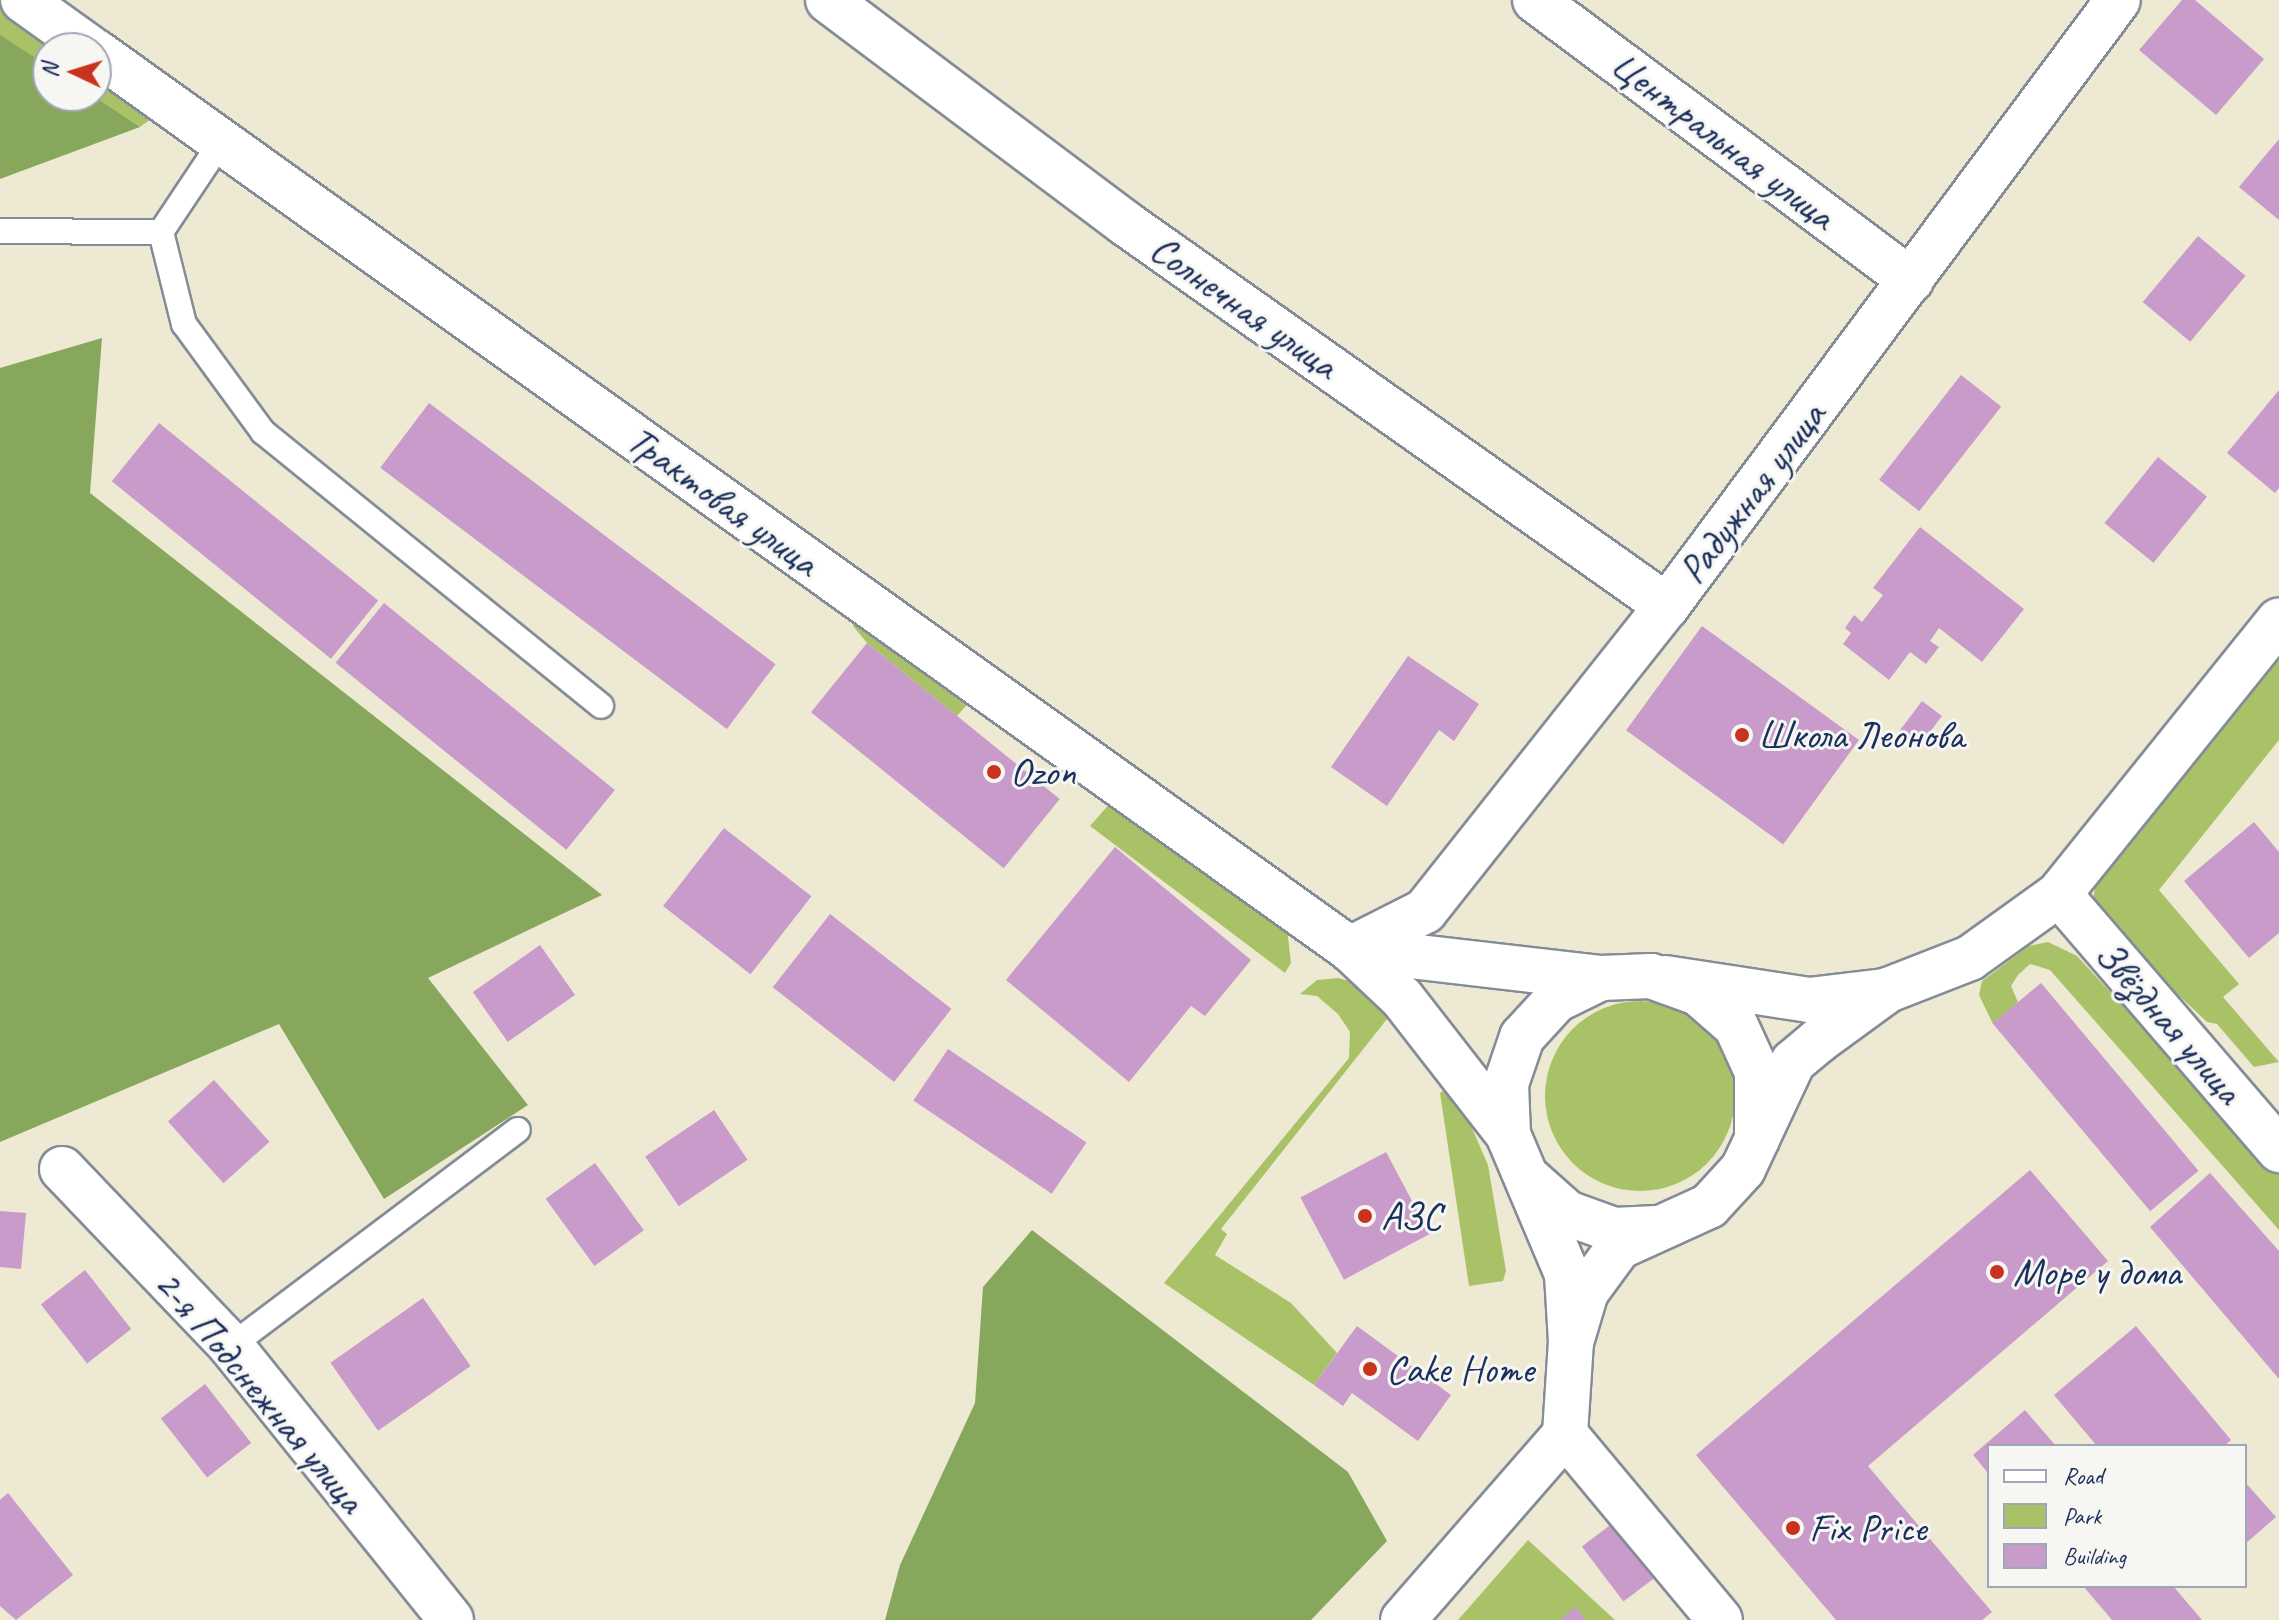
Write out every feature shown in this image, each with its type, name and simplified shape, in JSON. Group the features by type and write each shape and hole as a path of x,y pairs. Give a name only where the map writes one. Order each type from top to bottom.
{"street":[{"path":"23,0 68,32"},
{"name":"Солнечная улица","path":"828,0 1125,223 1667,606"},
{"name":"Центральная улица","path":"1535,0 1911,280"},
{"name":"Радужная улица","path":"1350,949 1425,911 1667,606 2114,2"},
{"name":"Трактовая улица","path":"112,64 1350,949 1402,998 1508,1134"},
{"path":"1403,1620 1565,1434 1571,1342 1567,1274 1508,1134 1506,1084 1522,1037 1556,1000 1601,978 1651,976 1809,1000 1888,990 1970,958 2059,894 2279,620"},
{"name":"Звёздная улица","path":"2059,894 2279,1150"},
{"name":"Трактовая улица","path":"1350,949 1601,978"},
{"path":"1651,976 1698,993 1736,1026 1757,1072 1757,1139"},
{"path":"1571,1342 1586,1292 1619,1247 1709,1206 1743,1169 1793,1062 1888,990"},
{"name":"2-я Подснежная улица","path":"62,1169 231,1346 451,1620"},
{"path":"1529,1179 1567,1213 1602,1226 1664,1228"},
{"path":"1565,1434 1720,1620"}],"lane":[{"path":"221,142 161,232 184,324 263,432 601,706"},
{"path":"0,231 161,232"},
{"path":"231,1346 518,1130"}],"green space":[{"path":"0,0 18,0 63,32 32,32 32,59 0,38"},
{"path":"0,35 32,56 32,112 112,112 112,109 140,127 0,179"},
{"path":"112,66 168,106 140,127 112,109"},
{"path":"102,338 90,493 602,895 428,978 528,1105 384,1199 279,1024 0,1142 0,368"},
{"path":"853,614 980,690 957,716 867,643 853,626"},
{"path":"2279,655 2279,740 2159,890 2239,984 2223,997 2279,1062 2254,1067 2217,1024 2207,1022 2112,932 2093,899 2096,883"},
{"path":"1119,793 1287,928 1291,963 1285,973 1090,826"},
{"path":"2048,942 2077,956 2279,1175 2279,1230 2050,970 2030,964 2018,975 2011,986 2018,1002 1993,1024 1979,995 1982,981 2029,946"},
{"path":"1338,978 1363,985 1384,1007 1387,1019 1221,1229 1227,1234 1215,1255 1291,1303 1337,1353 1314,1385 1164,1283 1349,1058 1350,1032 1338,1014 1317,996 1300,994 1317,980"},
{"path":"1640,1001 1676,1008 1707,1029 1728,1060 1735,1096 1728,1132 1707,1163 1676,1184 1640,1191 1604,1184 1573,1163 1552,1132 1545,1096 1552,1060 1573,1029 1604,1008"},
{"path":"1453,1084 1488,1165 1506,1271 1503,1281 1469,1286 1440,1093"},
{"path":"1032,1230 1348,1472 1387,1541 1311,1620 885,1620 900,1565 975,1403 983,1287"},
{"path":"1528,1540 1615,1620 1458,1620"}],"building":[{"path":"2182,0 2195,0 2264,59 2216,115 2139,50"},
{"path":"2279,139 2279,220 2239,187"},
{"path":"2198,236 2245,276 2190,342 2143,302"},
{"path":"1961,375 2001,406 1919,511 1879,480"},
{"path":"2279,390 2279,488 2275,493 2227,453"},
{"path":"429,403 776,664 727,729 380,468"},
{"path":"159,423 378,600 331,659 112,481"},
{"path":"2158,457 2207,497 2153,563 2105,523"},
{"path":"1920,527 2024,609 1982,662 1939,628 1930,641 1939,647 1926,664 1910,652 1889,680 1843,644 1851,633 1845,628 1854,615 1862,622 1883,595 1873,588"},
{"path":"384,603 615,790 566,850 336,663"},
{"name":"Школа Леонова","path":"1702,626 1859,740 1783,844 1626,730"},
{"path":"867,643 1060,799 1004,868 811,712"},
{"path":"1408,656 1479,704 1454,741 1439,730 1387,806 1331,767"},
{"path":"1922,701 1942,716 1918,747 1899,732"},
{"path":"2254,822 2279,852 2279,933 2249,958 2184,881"},
{"path":"724,828 811,896 751,974 663,906"},
{"path":"1115,847 1251,960 1205,1016 1191,1006 1129,1082 1006,980"},
{"path":"830,914 951,1009 894,1082 773,987"},
{"path":"540,945 575,995 508,1042 473,992"},
{"path":"2041,983 2198,1171 2150,1211 1993,1023"},
{"path":"948,1049 1086,1142 1052,1194 913,1100"},
{"path":"214,1080 270,1142 223,1183 168,1121"},
{"path":"714,1110 748,1160 679,1206 645,1156"},
{"name":"АЗС","path":"1386,1152 1430,1234 1344,1280 1300,1198"},
{"path":"595,1163 644,1230 594,1266 546,1199"},
{"path":"2030,1170 2108,1261 1868,1466 1992,1612 1982,1620 1836,1620 1696,1455"},
{"path":"2210,1173 2279,1251 2279,1379 2150,1227"},
{"path":"0,1211 26,1213 21,1269 0,1267"},
{"path":"85,1270 131,1329 87,1364 41,1304"},
{"path":"423,1298 471,1366 378,1431 330,1363"},
{"name":"Cake Home","path":"1357,1326 1451,1395 1418,1441 1352,1393 1343,1406 1314,1385"},
{"path":"2136,1326 2231,1440 2226,1444 2095,1444 2054,1395"},
{"path":"205,1384 251,1443 207,1478 161,1418"},
{"path":"2025,1410 2054,1444 1987,1444 1987,1472 1973,1455"},
{"path":"2247,1484 2276,1517 2247,1542"},
{"path":"8,1493 73,1575 16,1620 0,1606 0,1500"},
{"path":"1613,1523 1655,1578 1623,1602 1582,1546"},
{"path":"2085,1588 2175,1588 2202,1620 2112,1620"},
{"path":"1575,1607 1586,1620 1560,1620"}],"place":[{"name":"Школа Леонова","path":"1742,735"},
{"name":"Ozon","path":"994,772"},
{"name":"АЗС","path":"1365,1216"},
{"name":"Море у дома","path":"1997,1272"},
{"name":"Cake Home","path":"1370,1369"},
{"name":"Fix Price","path":"1793,1528"}]}
